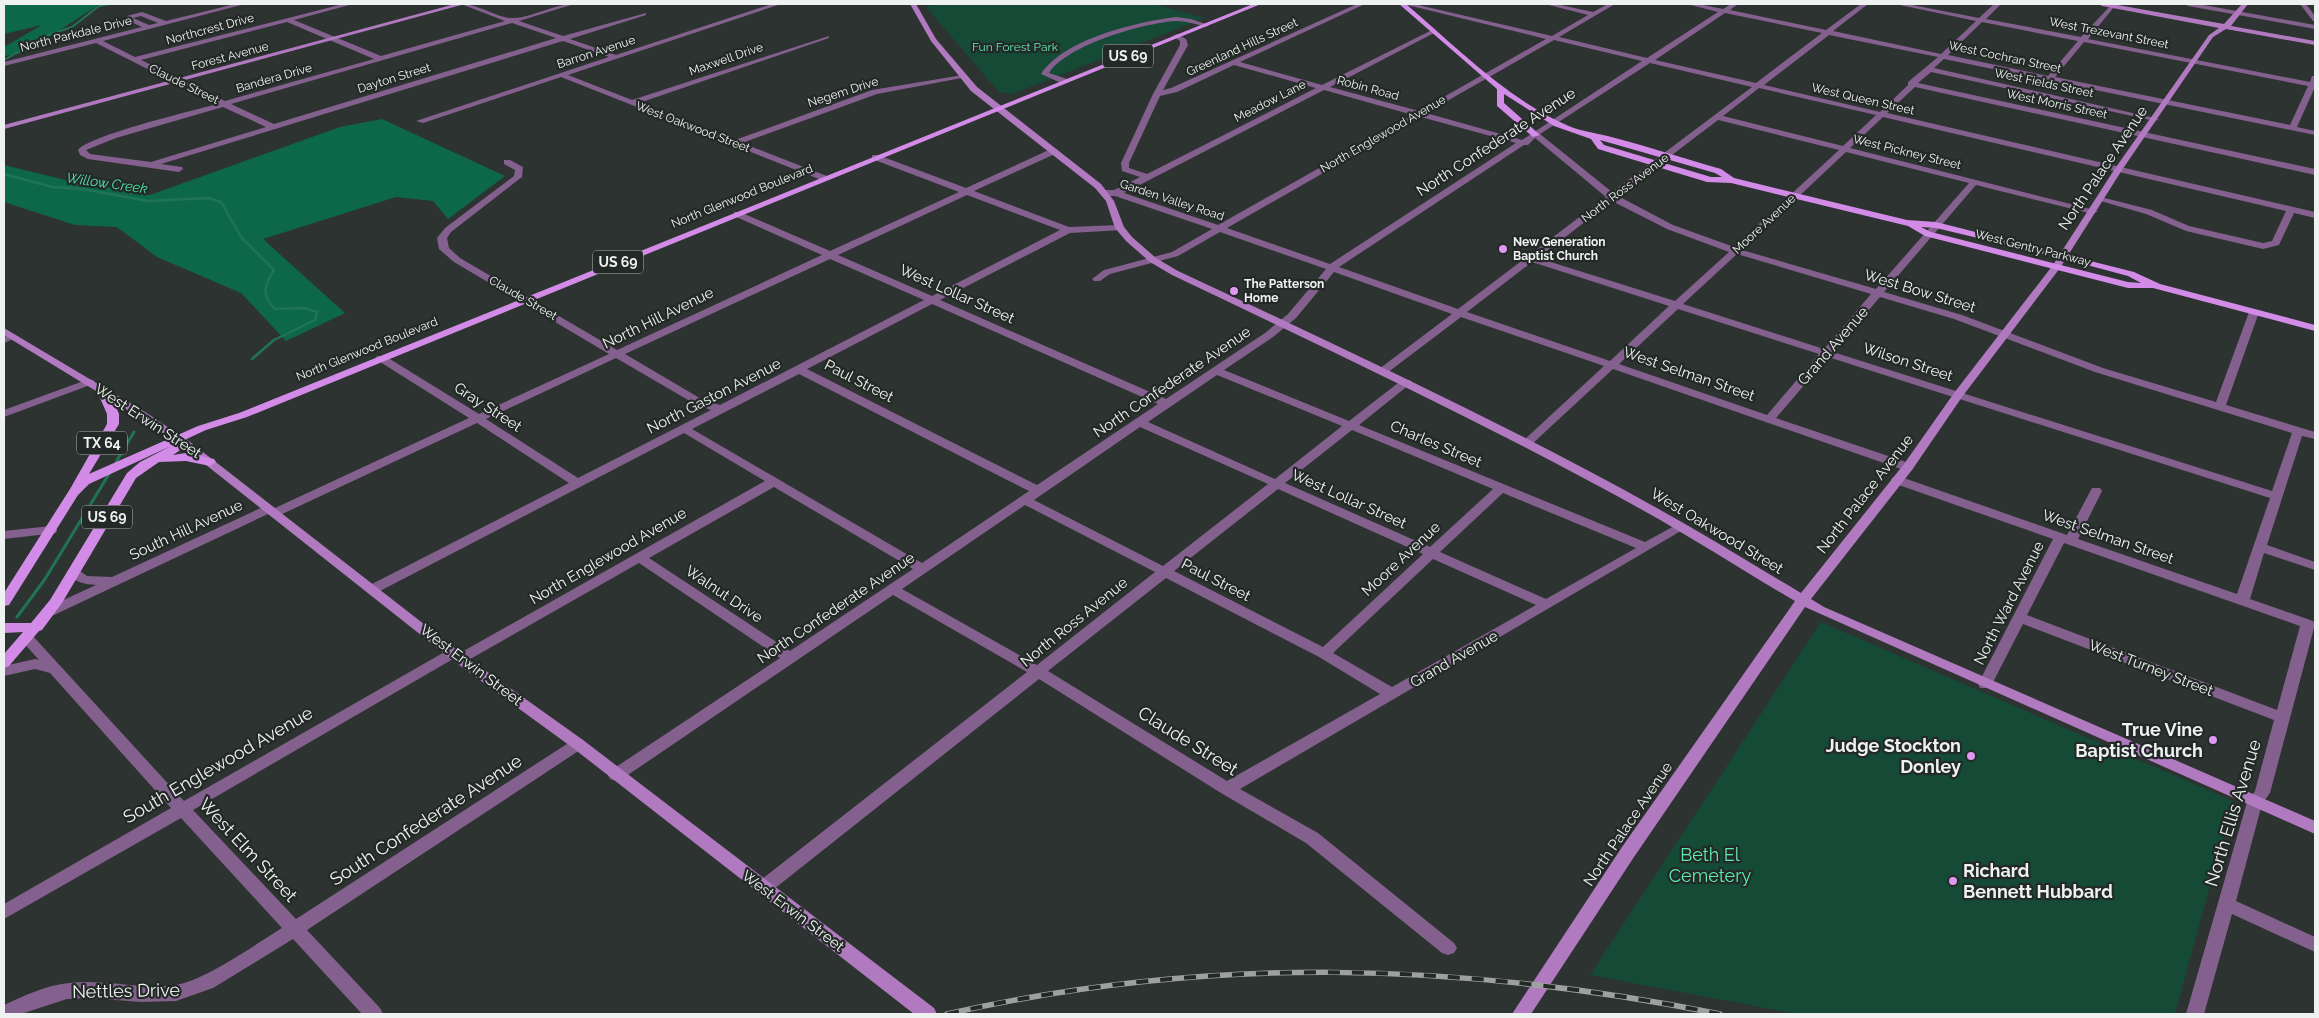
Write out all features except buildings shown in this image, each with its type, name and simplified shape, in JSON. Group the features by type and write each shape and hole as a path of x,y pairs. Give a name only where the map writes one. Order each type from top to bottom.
{"main road":[{"name":"North Glenwood Boulevard","path":"182,441 210,434 238,417 381,358 1258,4"},
{"name":"West Gentry Parkway","path":"1404,4 1501,89 1529,108 1555,122 1595,139 1611,139 1718,171 1731,180"},
{"path":"1501,89 1500,104 1536,135"},
{"name":"West Gentry Parkway","path":"1595,139 1601,147 1710,180 1731,180 1907,224 1928,234 2061,261"},
{"name":"West Gentry Parkway","path":"1907,224 1936,225 2061,261 2128,285 2156,286 2315,328"},
{"name":"TX 64","path":"73,493 113,424 114,414 103,391"},
{"name":"US 69","path":"4,663 37,627 74,574 131,476 144,465 182,441"},
{"name":"US 69","path":"4,602 73,493 95,476 182,441"},
{"path":"144,465 178,457 210,462"},
{"path":"4,628 37,627"}],"street":[{"name":"North Parkdale Drive","path":"4,64 242,4"},
{"name":"Northcrest Drive","path":"133,60 350,4"},
{"path":"463,4 616,58"},
{"name":"Forest Avenue","path":"4,127 463,4"},
{"name":"Bandera Drive","path":"179,169 88,156 82,153 82,150 86,146 98,141 571,4"},
{"name":"Barron Avenue","path":"420,121 778,4"},
{"name":"Garden Valley Road","path":"913,4 933,40 974,89 1111,193 1219,228 1460,313"},
{"name":"Greenland Hills Street","path":"1157,94 1174,90 1362,4"},
{"name":"West Queen Street","path":"1404,4 2315,215"},
{"path":"1548,4 1594,14"},
{"name":"North Englewood Avenue","path":"1097,279 1107,272 1175,254 1612,4"},
{"name":"West Cochran Street","path":"1690,4 2315,133"},
{"name":"North Confederate Avenue","path":"616,775 1283,324 1292,316 1332,268 1735,4"},
{"name":"North Ross Avenue","path":"1383,370 1612,196 1656,165 1865,4"},
{"name":"West Trezevant Street","path":"1898,4 2193,61 2314,82"},
{"name":"Moore Avenue","path":"1527,443 1795,196 1911,84 1998,4"},
{"path":"2102,4 2315,43"},
{"path":"2188,4 2315,27"},
{"name":"North Palace Avenue","path":"1521,1014 1628,852 1802,601 1908,466 1958,395 2006,336 2038,289 2061,261 2101,200 2118,170 2211,36 2239,13 2245,4"},
{"path":"2303,4 2315,20"},
{"path":"2050,78 2112,6"},
{"path":"147,27 129,17 142,14 164,23"},
{"name":"Dayton Street","path":"150,165 644,14"},
{"path":"287,20 381,59"},
{"path":"1064,82 1045,74 1047,67 1061,56 1088,44 1133,28 1169,20 1186,20 1206,25"},
{"name":"Meadow Lane","path":"1111,193 1434,31"},
{"path":"1146,176 1125,168 1125,164 1157,94 1184,45 1184,40 1177,36"},
{"name":"Maxwell Drive","path":"631,103 827,37"},
{"name":"Claude Street","path":"95,40 177,82 274,127"},
{"name":"Robin Road","path":"1234,63 1525,142"},
{"name":"West Fields Street","path":"1928,69 2155,119"},
{"name":"West Oakwood Street","path":"562,75 824,178"},
{"name":"Negem Drive","path":"734,143 874,92 963,77"},
{"path":"2293,128 2314,82"},
{"name":"West Morris Street","path":"1911,84 2315,172"},
{"name":"West Pickney Street","path":"1716,117 2093,211"},
{"name":"West Bow Street","path":"1536,135 1612,196 1670,227 1734,252 1958,317 2099,370 2315,436"},
{"name":"North Hill Avenue","path":"272,511 479,419 1054,151"},
{"path":"875,157 1068,230 1120,228"},
{"name":"Claude Street","path":"506,162 520,169 518,178 448,230 442,238 441,243 444,249 457,260 619,353 699,402 720,409"},
{"name":"Grand Avenue","path":"1770,418 1974,182"},
{"name":"West Oakwood Street","path":"1111,193 1110,201 1120,228 1153,260 1196,284 1383,370 1527,443 1623,494 1802,601 1985,684 2315,828"},
{"path":"2101,200 2149,212 2186,228 2263,246 2276,243 2283,224 2287,222 2292,210"},
{"path":"2279,207 2276,219 2283,224"},
{"name":"West Lollar Street","path":"736,214 1165,403"},
{"name":"North Gaston Avenue","path":"373,589 1068,230"},
{"name":"Wilson Street","path":"1531,259 2276,496"},
{"path":"2220,408 2254,312"},
{"name":"West Selman Street","path":"1460,313 1908,466"},
{"name":"West Erwin Street","path":"7,336 88,382 182,441 456,656 578,744 928,1014"},
{"name":"Gray Street","path":"381,358 479,419 577,484"},
{"name":"Paul Street","path":"800,370 1037,490"},
{"name":"Charles Street","path":"1214,370 1645,547"},
{"path":"4,414 88,382"},
{"name":"North Ross Avenue","path":"763,888 1406,382"},
{"name":"West Lollar Street","path":"1139,422 1547,605"},
{"path":"683,428 922,568"},
{"path":"2242,601 2298,431"},
{"name":"West Selman Street","path":"1897,480 2308,624"},
{"name":"North Englewood Avenue","path":"456,656 773,482"},
{"name":"Moore Avenue","path":"1324,654 1500,488"},
{"name":"North Ward Avenue","path":"1985,684 2020,617 2096,491"},
{"name":"Paul Street","path":"1023,499 1324,654 1392,694"},
{"name":"South Hill Avenue","path":"48,612 272,511"},
{"name":"Grand Avenue","path":"1227,789 1680,528"},
{"path":"4,535 51,530"},
{"path":"2259,547 2315,566"},
{"name":"Walnut Drive","path":"639,557 790,658"},
{"name":"South Hill Avenue","path":"74,574 84,580 118,580"},
{"name":"Claude Street","path":"893,588 1038,672 1227,789 1312,838 1448,948"},
{"name":"West Turney Street","path":"2020,617 2284,718"},
{"name":"North Ellis Avenue","path":"2196,1014 2254,802 2262,793 2284,718 2308,624"},
{"name":"West Elm Street","path":"27,638 182,809 374,1014"},
{"name":"South Englewood Avenue","path":"4,912 182,809 456,656"},
{"path":"4,671 35,664 54,669"},
{"name":"South Confederate Avenue","path":"295,929 578,744"},
{"path":"2226,904 2315,944"},
{"name":"Nettles Drive","path":"4,1013 41,998 67,991 91,990 141,994 176,993 192,989 207,982 295,929"}],"green space":[{"path":"4,4 100,4 24,53 4,56 4,47 42,25 4,34"},
{"name":"Fun Forest Park","path":"936,4 1153,4 1205,18 1012,94 999,92 926,7"},
{"path":"382,119 505,176 448,219 433,201 396,197 263,239 345,313 286,341 241,293 157,257 117,227 75,225 4,202 4,165 65,180 150,195 340,127"},
{"name":"Beth El Cemetery","path":"1821,622 2233,801 2175,1014 1797,1014 1590,975"}],"waterway":[{"name":"Willow Creek","path":"4,60 48,35 72,27 99,6 109,4"},
{"name":"Willow Creek","path":"4,174 52,187 83,189 148,201 209,198 221,202 241,237 274,270 266,286 266,295 275,309 304,308 317,312 315,320 274,340 252,359"},
{"name":"Willow Creek","path":"116,462 134,432"},
{"name":"Willow Creek","path":"17,617 45,579 109,474"}],"railway":[{"path":"947,1014 1044,995 1141,982 1237,974 1334,972 1430,976 1526,984 1623,997 1720,1014"}],"place":[{"name":"New Generation Baptist Church","path":"1503,249"},
{"name":"The Patterson Home","path":"1234,291"},
{"name":"True Vine Baptist Church","path":"2213,740"},
{"name":"Judge Stockton Donley","path":"1971,756"},
{"name":"Richard Bennett Hubbard","path":"1953,881"}]}
